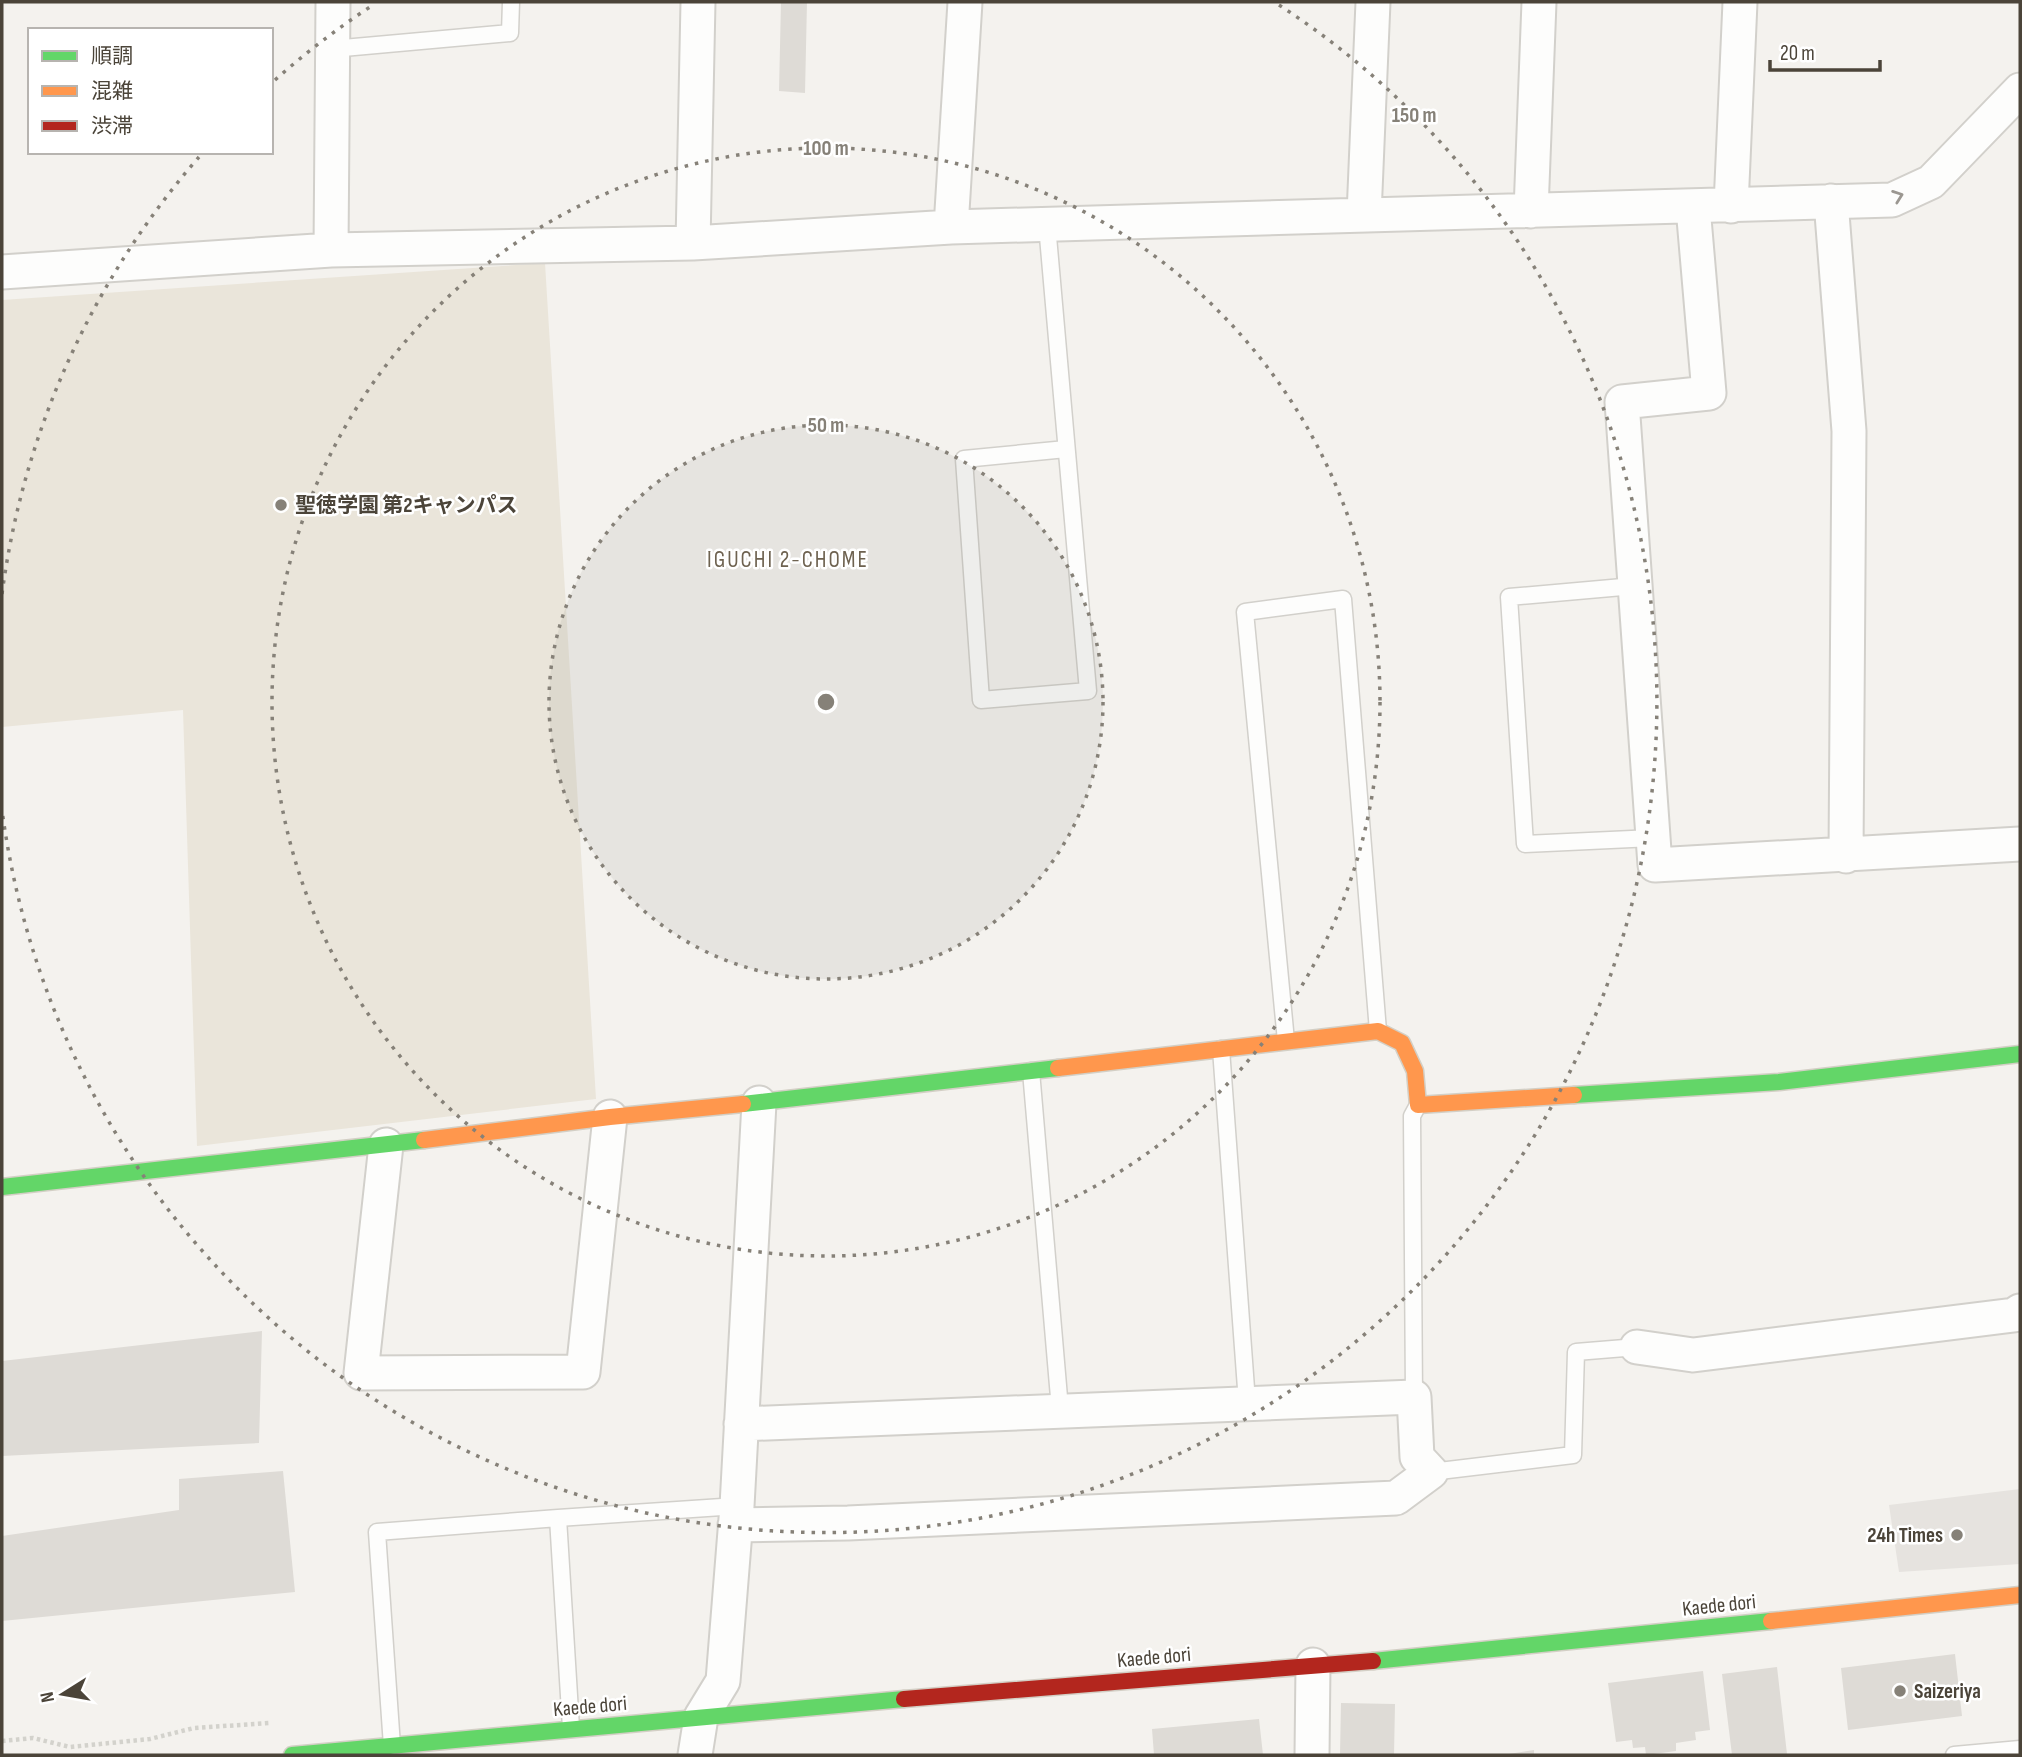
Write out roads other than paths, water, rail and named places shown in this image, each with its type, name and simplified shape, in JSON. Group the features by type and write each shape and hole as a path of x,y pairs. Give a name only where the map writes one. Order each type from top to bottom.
{"street":[{"path":"331,250 333,2"},
{"path":"693,243 698,2"},
{"path":"951,227 965,2"},
{"path":"1364,215 1373,2"},
{"path":"1531,211 1539,2"},
{"path":"1731,206 1740,2"},
{"path":"2,272 331,250 693,243 951,227 1892,200 1931,182 2020,90"},
{"path":"1830,201 1849,431 1846,856"},
{"path":"1693,207 1709,393 1622,402 1655,865 2020,844"},
{"path":"2,1187 1378,1031 1402,1043 1415,1071 1418,1105 1779,1082 2020,1054"},
{"path":"695,1755 701,1717 723,1681 736,1516 759,1102"},
{"path":"386,1145 360,1373 583,1372 610,1117"},
{"path":"1637,1347 1693,1355 2014,1315 2020,1311"},
{"path":"736,1516 848,1522 1396,1498 1431,1472 1417,1457 1413,1397 1060,1409 741,1424"},
{"name":"Kaede dori","path":"292,1755 701,1717 1415,1657 2020,1595"},
{"path":"1312,1755 1313,1665"}],"lane":[{"path":"332,49 510,33 511,2"},
{"path":"1047,225 1088,691 981,700 964,459 1066,449"},
{"path":"1634,586 1509,597 1525,844 1653,838"},
{"path":"1286,1041 1245,612 1343,599 1378,1031"},
{"path":"1221,1048 1247,1402"},
{"path":"1031,1071 1060,1409"},
{"path":"1413,1397 1412,1116 1418,1105"},
{"path":"1431,1472 1573,1455 1576,1352 1637,1347"},
{"path":"392,1746 377,1532 558,1518 736,1516"},
{"path":"558,1518 571,1729"},
{"path":"1954,1755 2020,1749"}],"place":[{"name":"聖徳学園 第2キャンパス","path":"281,505"},
{"name":"24h Times","path":"1957,1535"},
{"name":"Saizeriya","path":"1900,1691"}],"district":[{"name":"IGUCHI 2-CHOME","path":"788,559"}]}
